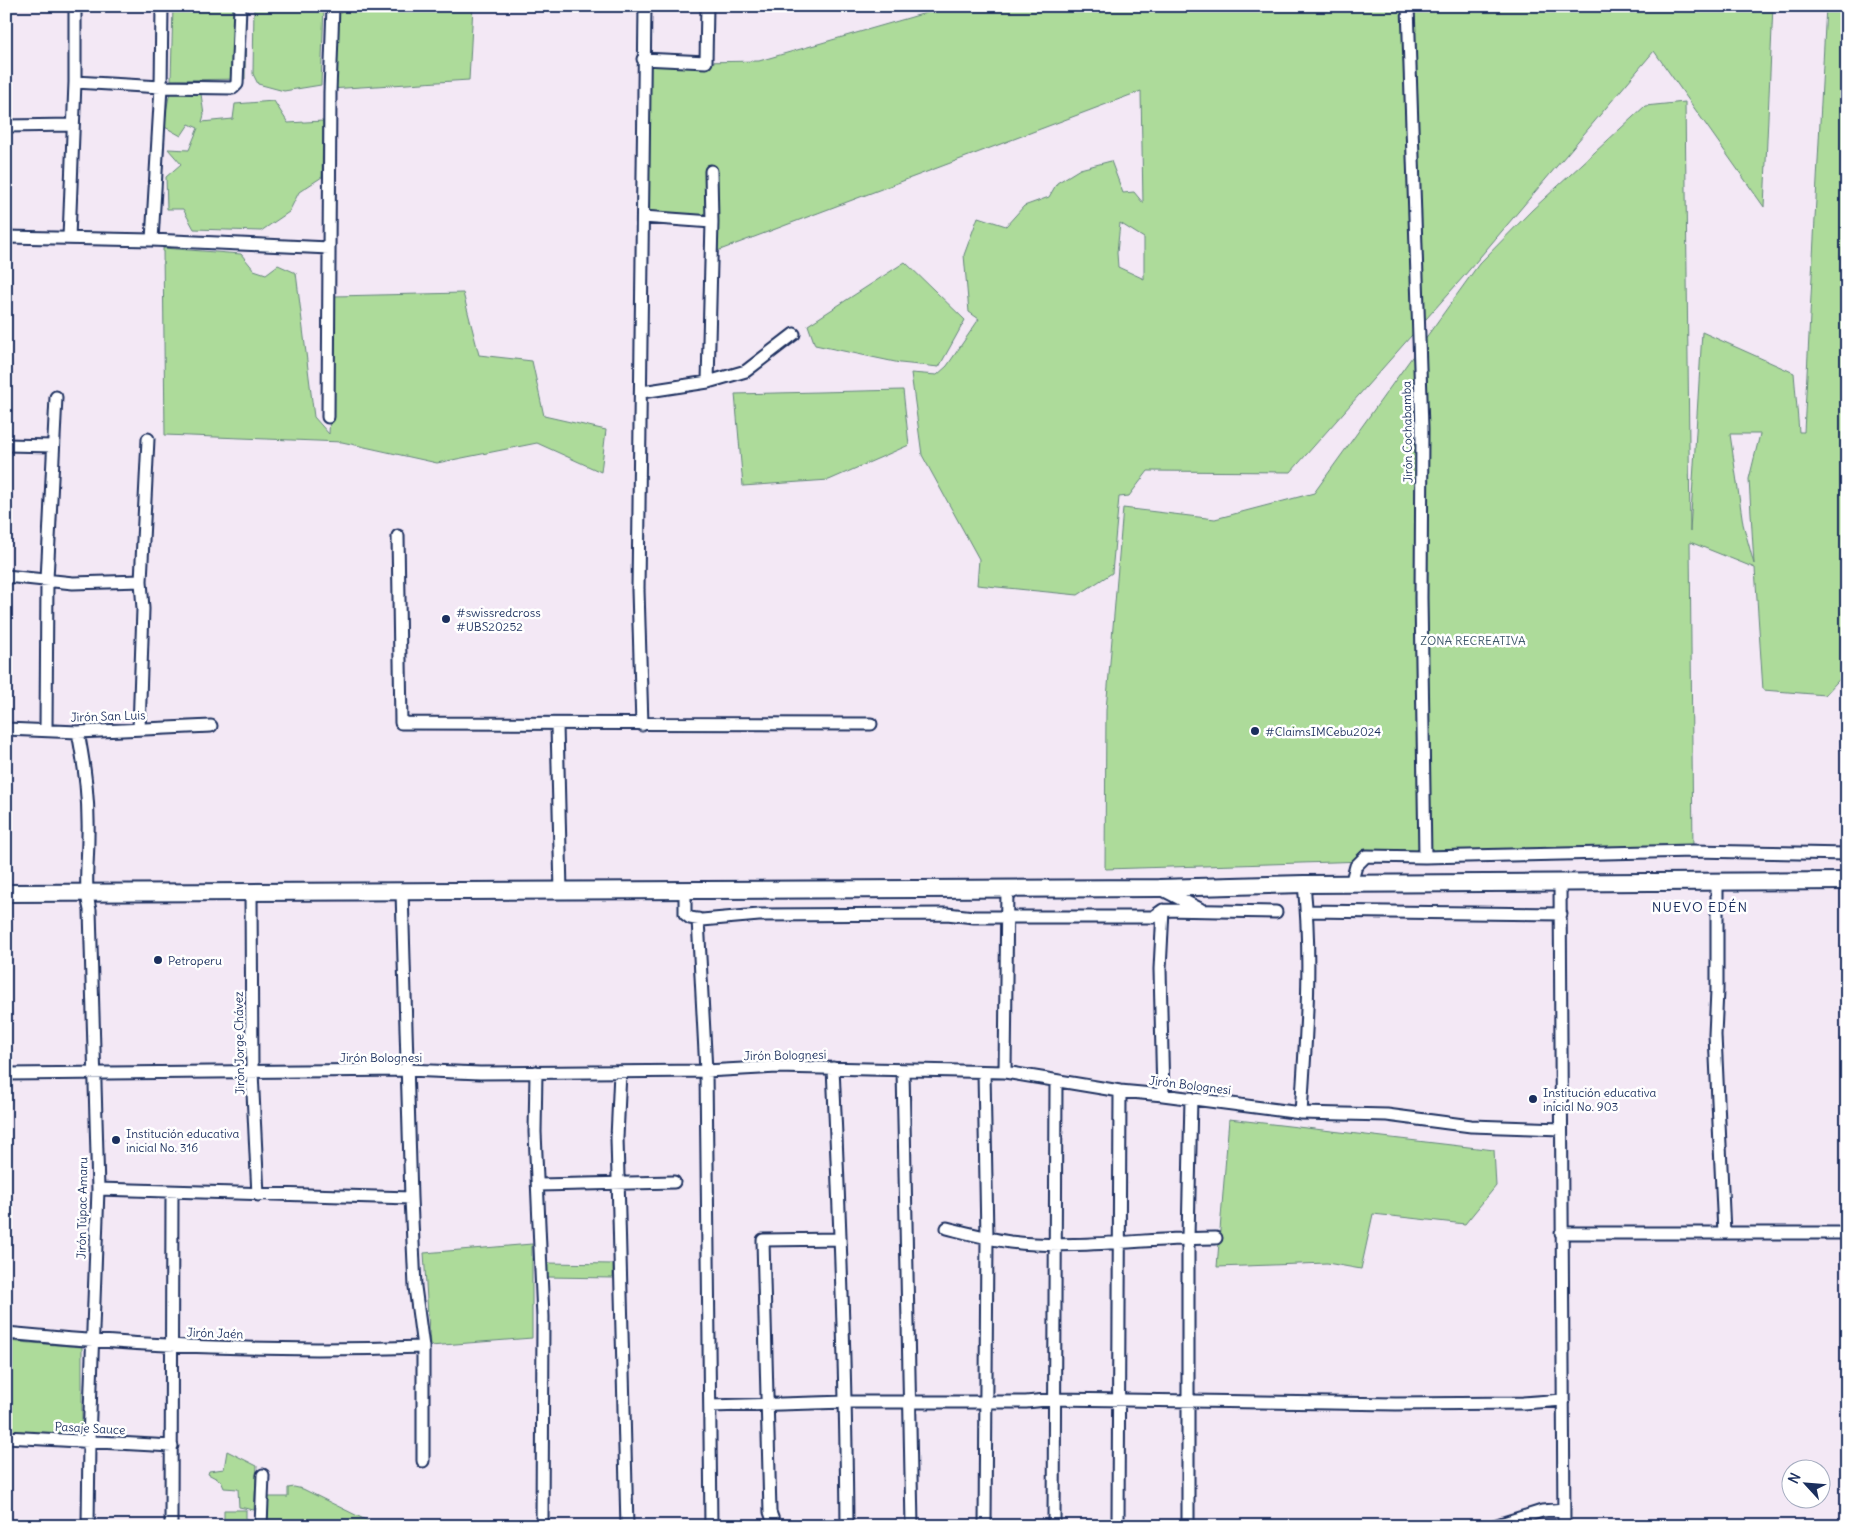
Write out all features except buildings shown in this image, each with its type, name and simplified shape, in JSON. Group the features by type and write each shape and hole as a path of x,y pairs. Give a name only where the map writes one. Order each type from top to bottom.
{"highway":[{"path":"6,894 86,892 561,892 685,889 1159,888 1304,884 1717,884 1847,881"}],"street":[{"path":"69,238 75,82 75,6"},
{"path":"152,240 161,87 162,6"},
{"path":"75,82 226,89 237,84 240,6"},
{"path":"328,417 330,92 334,6"},
{"path":"642,725 638,590 642,392 643,59 645,6"},
{"path":"643,59 706,62 707,6"},
{"name":"Jirón Cochabamba","path":"1408,6 1422,428 1420,598 1425,857"},
{"path":"6,126 72,125"},
{"path":"708,382 712,222 711,171"},
{"path":"643,217 712,222"},
{"path":"6,237 152,240 329,248"},
{"path":"642,392 708,382 746,370 794,334"},
{"path":"46,730 47,580 56,397"},
{"path":"139,729 143,609 141,581 148,439"},
{"path":"6,445 53,446"},
{"path":"398,536 401,723 557,725 871,724"},
{"path":"6,576 73,583 141,581"},
{"path":"557,725 561,892"},
{"name":"Jirón San Luis","path":"6,729 78,732 211,726"},
{"name":"Jirón Túpac Amaru","path":"78,732 88,781 86,892 90,910 98,1189 89,1441 88,1526"},
{"path":"1351,884 1356,866 1366,856 1425,857 1693,851 1847,854"},
{"path":"1301,1113 1306,1032 1307,911 1304,884"},
{"path":"1560,884 1564,1526"},
{"path":"1717,884 1715,1035 1724,1233"},
{"path":"1005,1072 1007,888"},
{"path":"1159,888 1201,910"},
{"path":"685,889 685,914 690,918 698,919 759,915 1082,918 1153,917 1164,910 1276,912"},
{"name":"Jirón Jorge Chávez","path":"251,892 252,1072 258,1195"},
{"path":"402,892 411,1198 415,1287 422,1348 423,1461"},
{"path":"1163,1095 1160,969 1164,910"},
{"path":"1307,911 1560,914"},
{"path":"698,919 706,1072 712,1526"},
{"name":"Jirón Bolognesi","path":"6,1074 406,1070 706,1072 777,1067 1005,1072 1120,1091 1191,1098 1301,1113 1387,1115 1471,1126 1561,1129"},
{"path":"833,1068 840,1239 842,1362 846,1402 847,1526"},
{"path":"903,1070 912,1526"},
{"path":"536,1072 535,1132 539,1185 543,1318 542,1526"},
{"path":"620,1072 618,1184 627,1526"},
{"path":"984,1072 987,1237 985,1526"},
{"path":"1054,1526 1057,1243 1056,1081"},
{"path":"1118,1526 1120,1091"},
{"path":"1188,1526 1188,1238 1191,1098"},
{"path":"539,1185 674,1182"},
{"path":"98,1189 411,1198"},
{"path":"171,1526 172,1192"},
{"path":"946,1228 1010,1242 1089,1244 1120,1241 1216,1238"},
{"path":"1561,1233 1841,1233"},
{"path":"775,1526 770,1512 763,1240 840,1239"},
{"name":"Jirón Jaén","path":"6,1333 93,1342 172,1345 350,1350 422,1348"},
{"path":"711,1406 846,1402 1026,1402 1056,1399 1523,1403 1563,1400"},
{"name":"Pasaje Sauce","path":"6,1437 172,1446"},
{"path":"262,1526 263,1475"},
{"path":"1494,1526 1542,1511 1564,1509"}],"green space":[{"path":"173,6 246,6 245,79 171,80"},
{"path":"254,6 324,6 321,85 284,91 258,84 253,74"},
{"path":"334,6 473,6 469,80 330,89"},
{"path":"950,6 1773,6 1764,207 1654,51 1464,276 1291,472 1148,471 1129,496 1119,497 1112,573 1078,595 977,585 979,559 922,455 911,373 937,375 947,366 979,319 969,312 964,255 978,217 1006,226 1024,206 1049,197 1057,183 1080,169 1111,161 1123,193 1134,192 1143,203 1141,91 712,253 711,222 645,217 643,63 759,61","holes":["1120,223 1144,238 1144,279 1118,267 1117,253"]},
{"name":"ZONA RECREATIVA","path":"1826,6 1847,6 1847,671 1825,695 1763,690 1755,568 1690,542 1693,851 1105,869 1106,710 1123,508 1215,519 1314,493 1479,264 1532,210 1645,106 1685,102 1690,531 1702,332 1794,373 1799,432 1804,432","holes":["1730,434 1760,434 1749,479 1754,564 1743,524"]},
{"path":"170,92 201,94 204,115 202,122 233,119 235,104 274,101 288,123 323,121 322,177 299,192 289,212 261,231 194,229 183,209 167,209 166,177 181,164 168,149 189,150 198,128 189,124 181,136 163,126"},
{"path":"163,248 241,254 254,270 266,274 278,265 296,273 314,417 329,434 335,296 463,293 479,355 532,361 544,416 606,430 601,472 537,443 437,463 342,442 165,435"},
{"path":"905,262 965,320 939,367 900,363 815,345 808,325"},
{"path":"903,390 909,445 829,480 743,486 735,394"},
{"path":"1229,1119 1494,1150 1496,1186 1465,1224 1373,1214 1361,1269 1327,1263 1217,1267"},
{"path":"532,1244 532,1338 430,1346 424,1253"},
{"path":"547,1263 613,1264 613,1278 547,1277"},
{"path":"6,1341 82,1347 82,1436 6,1430"},
{"path":"227,1451 257,1466 254,1510 239,1507 238,1489 224,1488 221,1481 208,1474 209,1471 224,1469"},
{"path":"288,1488 303,1489 378,1526 264,1526 265,1497 288,1497"},
{"path":"224,1510 246,1510 246,1523 224,1522"}],"place":[{"name":"#swissredcross #UBS20252","path":"446,619"},
{"name":"#ClaimsIMCebu2024","path":"1255,731"},
{"name":"Petroperu","path":"158,960"},
{"name":"Institución educativa inicial No. 903","path":"1533,1099"},
{"name":"Institución educativa inicial No. 316","path":"116,1140"}],"district":[{"name":"NUEVO EDÉN","path":"1700,907"}]}
